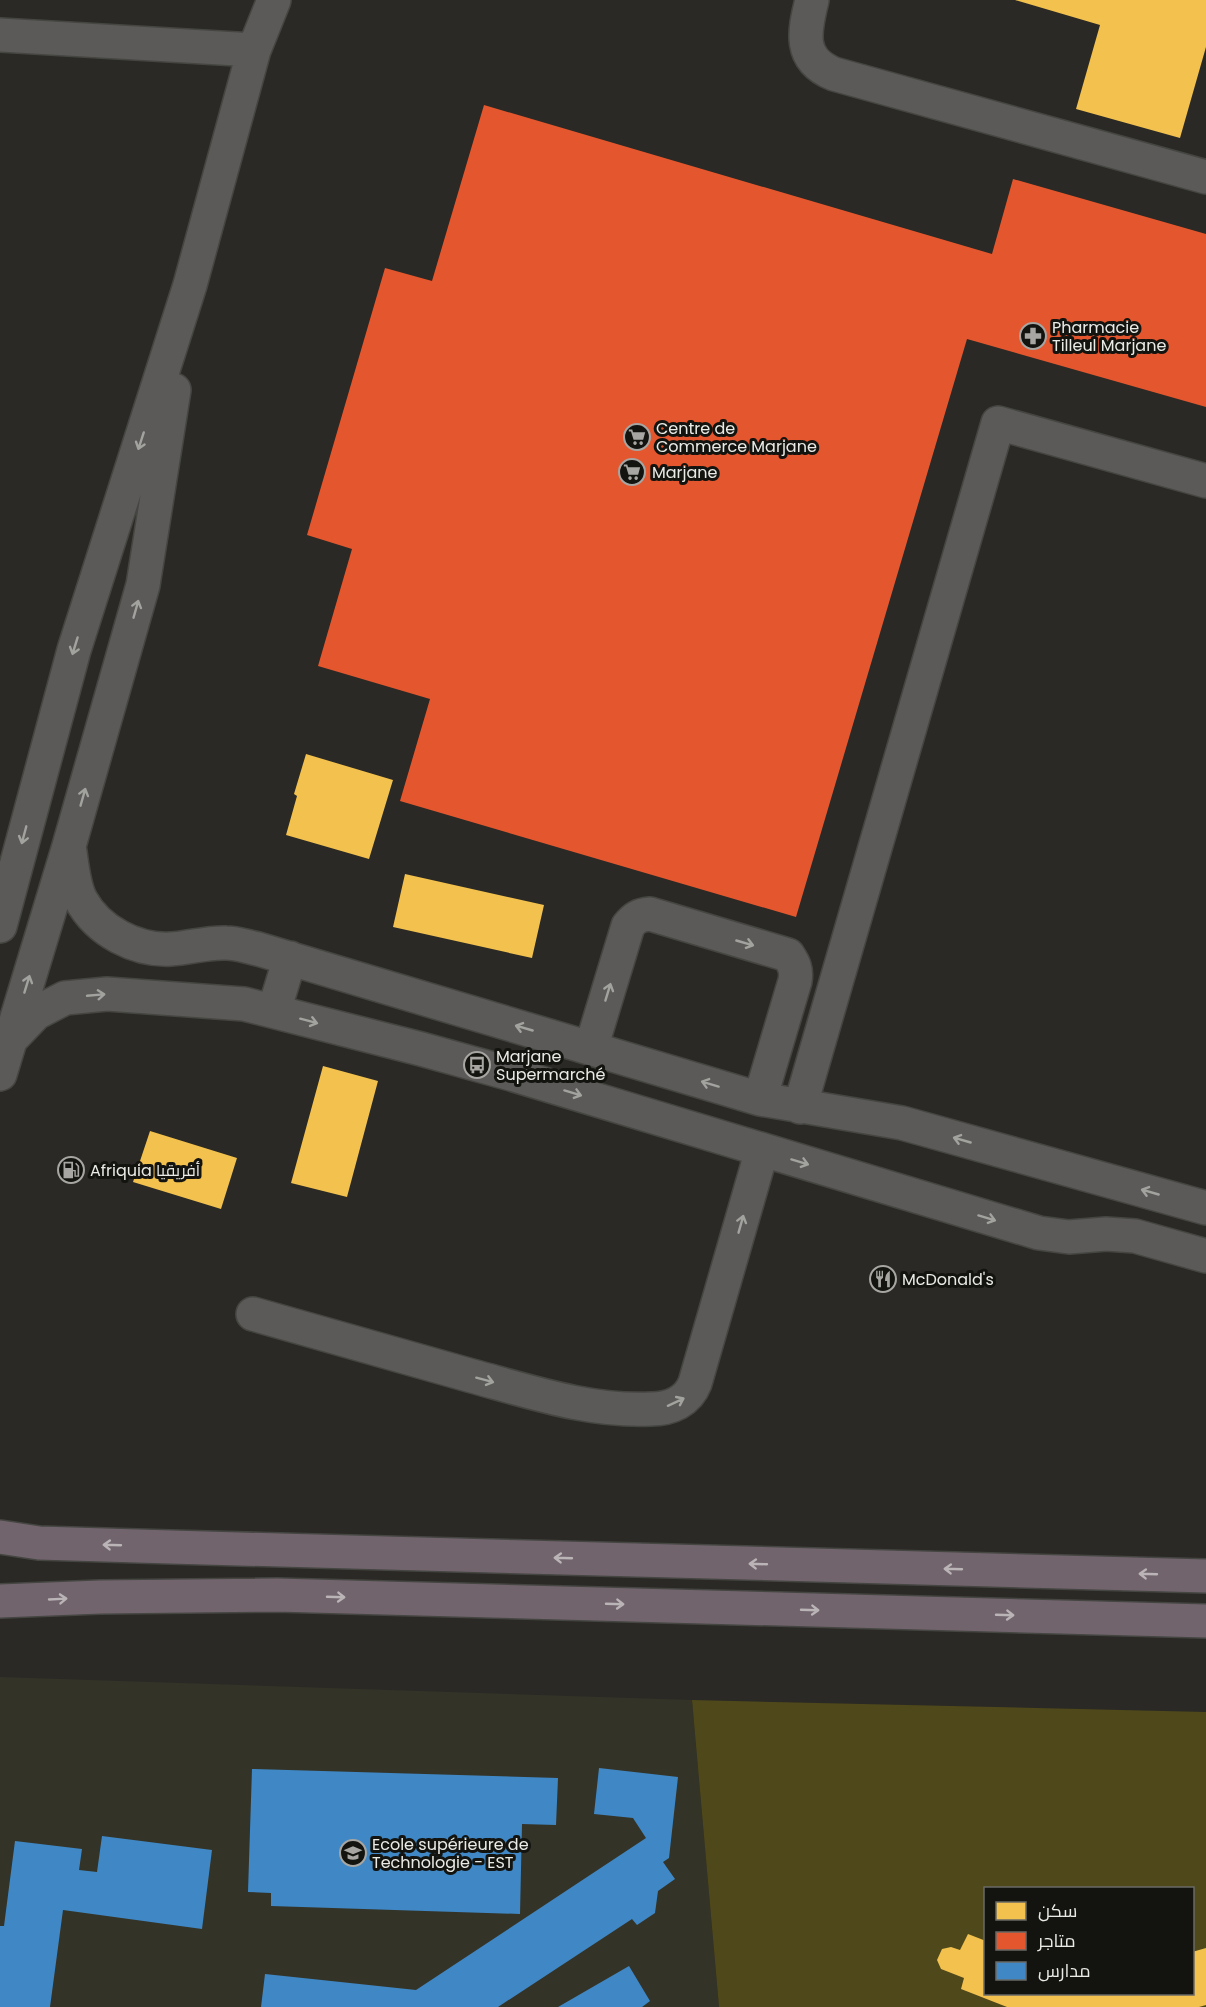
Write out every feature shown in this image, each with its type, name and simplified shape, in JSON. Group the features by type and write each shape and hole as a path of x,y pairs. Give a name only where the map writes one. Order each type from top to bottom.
{"highway":[{"path":"0,1537 39,1543 159,1547 1206,1576"},
{"path":"0,1601 100,1597 278,1595 1206,1621"}],"street":[{"path":"0,926 74,650 190,285 254,50 274,0"},
{"path":"812,0 805,36 813,60 822,69 1206,177"},
{"path":"0,35 254,50"},
{"path":"0,1074 69,846 143,585 190,285"},
{"path":"800,1107 998,423 1206,481"},
{"path":"69,846 81,900 94,917 122,939 143,947 169,949 227,943 258,949 760,1099 902,1123 1206,1208"},
{"path":"591,1048 628,926 641,915 650,914 788,956 794,964 795,981 760,1099"},
{"path":"274,1011 290,958"},
{"path":"10,1040 36,1013 65,998 107,994 244,1004 421,1049 1039,1233 1069,1238 1106,1234 1135,1236 1206,1256"},
{"path":"421,1049 433,1001"},
{"path":"252,1314 573,1404 652,1409 680,1402 690,1394 695,1383 762,1150"}],"shaded area":[{"name":"Ecole supérieure de Technologie - EST","path":"0,1677 692,1700 719,2007 0,2007"},
{"path":"692,1700 1206,1712 1206,2007 719,2007"}],"building: سكن":[{"path":"1015,0 1206,0 1206,47 1180,138 1076,109 1100,25"},
{"path":"306,754 393,780 369,859 286,835 297,796 294,794"},
{"path":"405,874 544,905 532,958 393,927"},
{"path":"323,1066 378,1081 347,1197 291,1183"},
{"path":"150,1131 237,1158 221,1209 133,1182"},
{"path":"968,1934 984,1940 984,1995 1194,1995 1194,1951 1206,1948 1206,2005 1199,2007 1007,2007 961,1989 964,1978 941,1969 937,1960 942,1949 951,1947 960,1950"}],"building: متاجر":[{"name":"Centre de Commerce Marjane","path":"484,105 992,254 1013,179 1206,234 1206,407 967,339 796,917 400,801 430,699 318,666 352,549 307,535 385,268 432,281"}],"building: مدارس":[{"path":"599,1768 678,1777 669,1858 663,1862 675,1879 658,1891 655,1913 637,1925 632,1919 498,2007 261,2007 265,1974 416,1990 646,1838 633,1818 594,1814"},
{"path":"252,1769 558,1778 556,1825 522,1824 520,1914 271,1906 271,1893 248,1892"},
{"path":"102,1836 212,1850 202,1929 63,1910 50,2007 0,2007 0,1926 4,1926 15,1841 82,1849 79,1870 97,1872"},
{"path":"629,1966 650,2001 642,2007 558,2007"}],"place":[{"name":"Pharmacie Tilleul Marjane","path":"1033,336"},
{"name":"Centre de Commerce Marjane","path":"637,437"},
{"name":"Marjane","path":"632,472"},
{"name":"Marjane Supermarché","path":"477,1065"},
{"name":"Afriquia أفريقيا","path":"71,1170"},
{"name":"McDonald's","path":"883,1279"},
{"name":"Ecole supérieure de Technologie - EST","path":"353,1853"}]}
